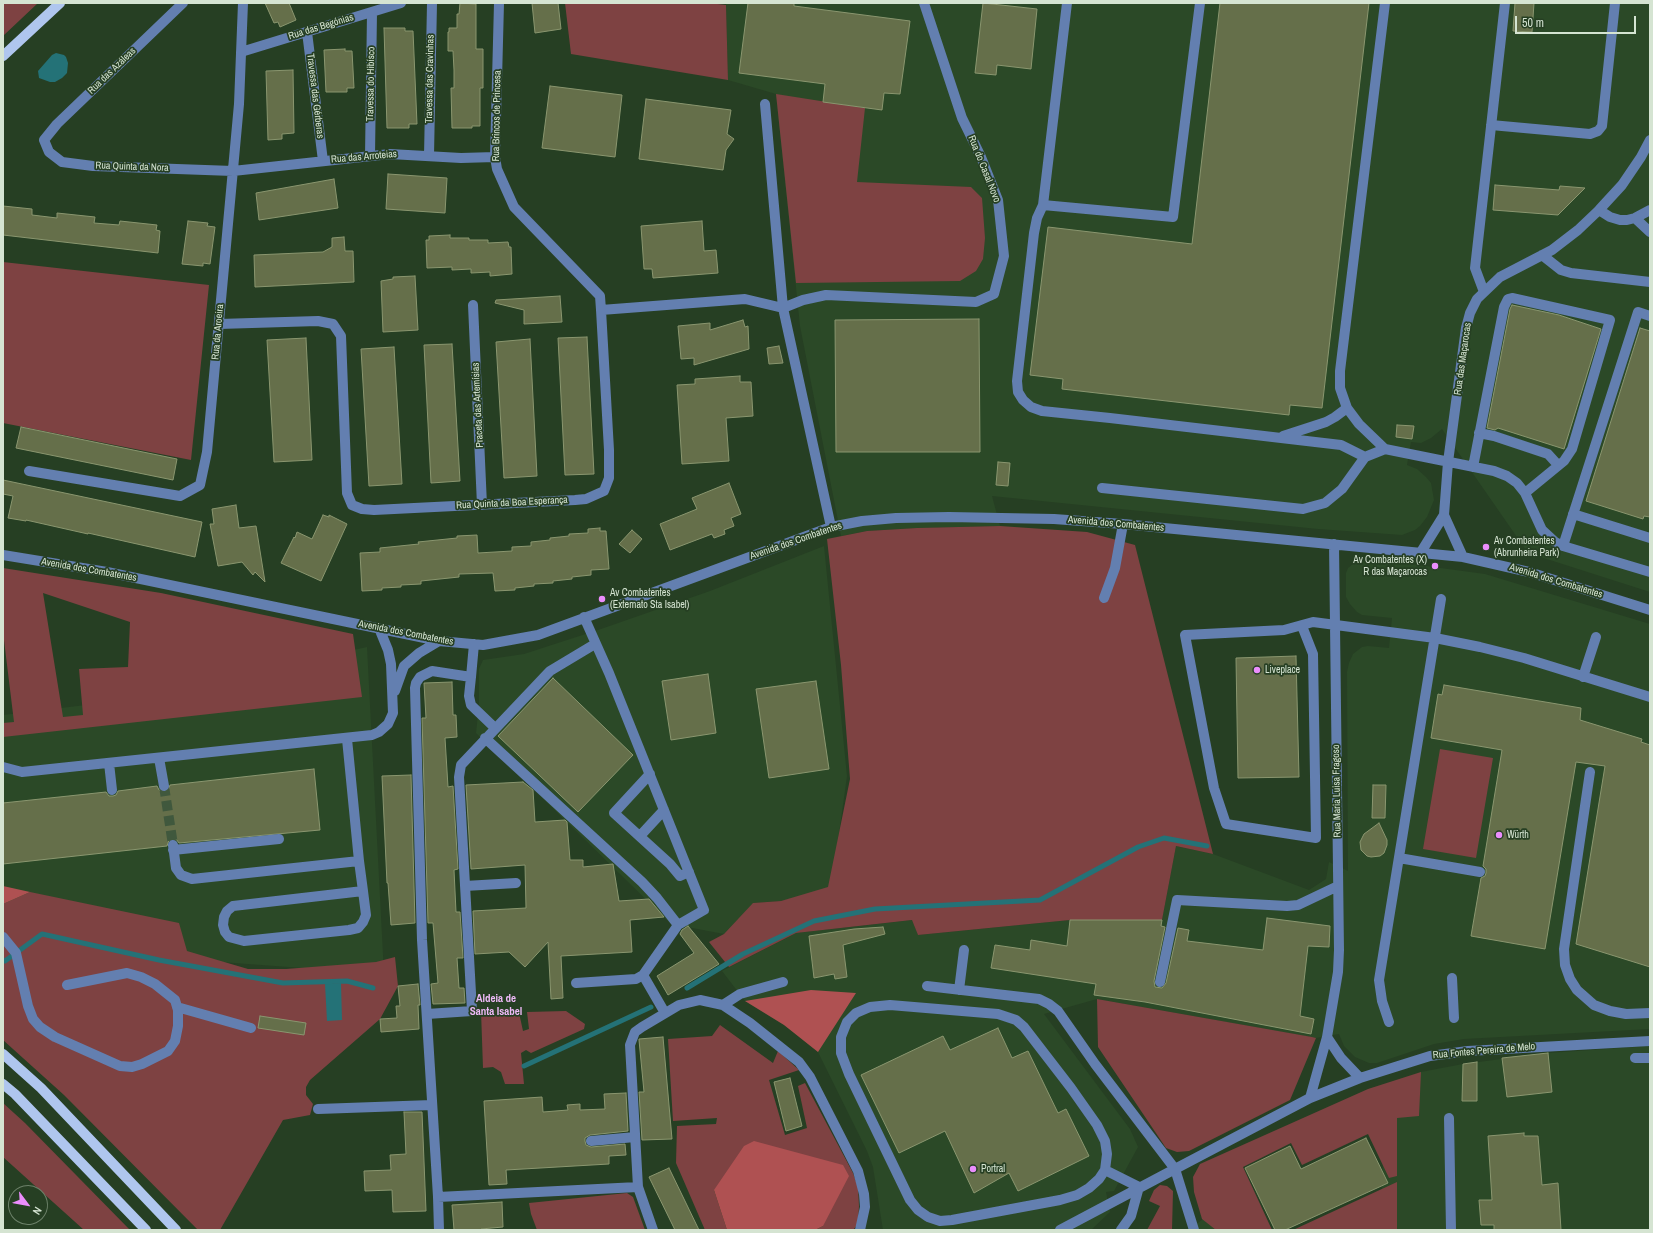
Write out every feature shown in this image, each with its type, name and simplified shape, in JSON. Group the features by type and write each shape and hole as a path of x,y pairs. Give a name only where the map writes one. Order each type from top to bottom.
{"main road":[{"path":"3,56 60,3"},
{"path":"3,1054 41,1088 91,1143 176,1230"},
{"path":"3,1084 20,1099 146,1230"}],"street":[{"name":"Rua das Azáleas","path":"44,140 57,124 183,3"},
{"name":"Rua da Aroeira","path":"29,471 180,496 200,485 207,452 239,104 242,3"},
{"name":"Rua das Begónias","path":"241,52 401,3"},
{"name":"Travessa das Cravinhas","path":"429,156 432,3"},
{"name":"Rua Brincos de Princesa","path":"499,3 495,157 497,169 514,207 600,296 601,310"},
{"name":"Rua do Casal Novo","path":"783,308 803,300 826,295 976,302 994,294 1004,256 998,200 981,157 962,118 924,3"},
{"path":"1067,3 1043,205 1037,218 1034,233 1017,381 1018,392 1023,400 1042,411 1341,445 1365,456"},
{"path":"1043,205 1173,217 1200,3"},
{"path":"1385,3 1340,371 1340,388 1347,408 1359,424 1385,449"},
{"path":"1484,292 1475,268 1505,3"},
{"path":"1491,125 1590,134 1598,130 1602,126 1615,3"},
{"name":"Travessa do Hibísco","path":"370,156 372,12"},
{"name":"Travessa das Gérberas","path":"307,32 323,161"},
{"path":"765,104 783,308 831,527"},
{"name":"Rua Quinta da Nora","path":"44,140 49,152 62,162 93,166 233,171"},
{"name":"Rua das Maçarocas","path":"1421,552 1444,514 1448,462 1466,328 1470,313 1477,299 1500,277 1552,250 1578,230 1599,210 1646,158 1650,140"},
{"name":"Rua das Arroteias","path":"233,171 390,154 495,157"},
{"path":"1599,210 1610,217 1620,220 1635,218 1650,210"},
{"path":"1635,218 1650,232"},
{"path":"1542,255 1561,270 1650,282"},
{"path":"1473,467 1504,307 1508,299 1512,298 1610,320 1572,449 1564,461 1525,493"},
{"path":"601,310 745,299 783,308"},
{"name":"Praceta das Artemísias","path":"473,304 482,505"},
{"name":"Rua Quinta da Boa Esperança","path":"219,324 318,322 333,324 341,336 347,493 352,504 362,509 374,510 575,500 586,499 604,491 609,478 609,450 601,310"},
{"path":"1563,546 1638,312 1650,316"},
{"path":"1276,437 1326,422 1347,408"},
{"path":"1480,433 1494,436 1548,454 1558,465"},
{"path":"1102,488 1303,509 1325,503 1342,489 1365,456 1385,449 1494,471 1507,476 1517,483 1525,493 1542,530 1555,542 1563,546 1650,572"},
{"name":"Rua das Maçarocas","path":"1444,514 1463,557"},
{"path":"1573,514 1650,538"},
{"name":"Avenida dos Combatentes","path":"3,555 107,572 439,641 484,645 538,634 831,527 875,520 949,517 1054,519 1123,524 1463,557 1529,572 1650,610"},
{"path":"1104,598 1115,568 1123,524"},
{"name":"Rua Maria Luisa Fragoso","path":"1310,1098 1328,1037 1338,972 1334,544"},
{"path":"1389,1022 1381,996 1380,980 1441,599"},
{"path":"576,983 636,979 643,975 678,925 704,910 609,673 584,618"},
{"path":"1302,626 1313,654 1316,838 1226,824 1214,788 1185,635 1284,630 1313,622 1435,638 1524,658 1650,697"},
{"path":"3,767 22,772 347,739 372,735 379,732 388,724 393,713 391,664 388,650 379,628"},
{"path":"1583,677 1596,637"},
{"path":"392,698 404,666 419,653 439,641"},
{"path":"474,644 471,677 471,705 495,728"},
{"path":"427,1014 472,1012 465,886 460,771 461,764 550,671 595,644"},
{"path":"439,1230 422,932 415,688 420,677 432,671 471,677"},
{"path":"485,738 642,882 678,925"},
{"path":"347,739 366,915 363,922 358,928 349,930 244,941 230,937 225,932 223,925 224,917 233,906 363,891"},
{"path":"160,758 164,786"},
{"path":"109,763 112,790"},
{"path":"1590,772 1564,949 1565,965 1570,979 1577,990 1594,1005 1610,1011 1626,1014 1650,1013"},
{"path":"650,774 614,813 670,864 680,876 689,872"},
{"path":"640,836 664,810"},
{"path":"279,839 173,848 176,868 181,875 192,879 359,861"},
{"path":"1399,858 1480,872"},
{"path":"465,886 516,883"},
{"path":"1160,982 1177,900 1287,906 1298,905 1338,886"},
{"path":"3,937 16,953 28,1006 33,1019 40,1027 55,1037 120,1066 132,1067 142,1064 168,1051 175,1041 178,1026 177,1007 174,1000 156,984 141,977 127,973 67,984"},
{"path":"959,990 964,950"},
{"path":"643,975 665,1013"},
{"path":"1452,978 1454,1018"},
{"path":"723,1005 740,994 783,982"},
{"path":"927,986 1039,999 1050,1004 1058,1011 1095,1064 1175,1169 1194,1230"},
{"path":"653,1230 638,1187 630,1045 635,1032 679,1005 700,1000 723,1005 785,1049 799,1062 810,1077 858,1171 864,1194 865,1207 860,1230"},
{"path":"890,1005 998,1014 1016,1020 1071,1088 1097,1125 1105,1141 1107,1154 1105,1170 1099,1179 1089,1188 1077,1195 1060,1200 952,1220 940,1221 928,1217 918,1210 910,1200 849,1074 841,1053 841,1037 848,1022 856,1013 870,1007 890,1005"},
{"path":"177,1007 251,1028"},
{"path":"1328,1037 1341,1058 1360,1078"},
{"name":"Rua Fontes Pereira de Melo","path":"1060,1230 1310,1098 1360,1078 1430,1056 1468,1051 1650,1041"},
{"path":"1635,1058 1650,1058"},
{"path":"318,1110 432,1105"},
{"path":"1449,1118 1451,1230"},
{"path":"591,1141 635,1137"},
{"path":"1105,1170 1140,1187 1131,1216 1121,1230"},
{"path":"438,1197 638,1187"}],"shaded area":[{"path":"3,3 38,3 3,36"},
{"path":"565,3 709,3 726,5 728,80 571,54"},
{"path":"726,3 1650,3 1650,592 1528,553 1442,429 1431,438 1421,443 1411,442 1407,465 1417,469 1431,483 1434,500 1427,517 1420,526 1415,530 1402,535 1318,529 992,496 1000,526 867,531 841,536 800,326 776,94 728,80"},
{"path":"776,94 865,108 857,182 971,187 982,198 985,238 983,259 976,271 960,281 796,283"},
{"path":"3,262 209,285 191,460 3,423"},
{"path":"1000,526 1087,532 1135,545 1213,854 1176,846 1162,920 1070,920 918,935 912,920 796,933 729,967 709,942 724,934 753,903 781,901 828,887 850,779 841,665 827,539 867,531"},
{"path":"824,546 847,776 831,891 781,901 754,903 724,934 671,924 476,733 479,704 479,669 483,660 524,654 601,629 710,591"},
{"path":"1358,560 1411,564 1485,574 1650,624 1650,1029 1464,1039 1434,1044 1377,1063 1369,1063 1355,1057 1344,1046 1339,1034 1316,1038 1097,999 1044,1014 1130,1129 1138,1147 1114,1191 1106,1192 1110,1212 1091,1230 883,1230 873,1167 867,1151 818,1052 784,1025 745,1001 722,971 796,933 913,920 918,935 1070,920 1162,920 1176,846 1213,854 1309,890 1326,879 1329,862 1348,871 1347,672 1353,654 1362,647 1368,646 1389,648 1392,618 1362,615 1350,604 1346,597 1346,573 1348,568"},
{"path":"3,568 161,593 353,634 362,697 3,737 3,723 14,722 3,632","holes":["43,593 130,622 128,667 79,669 83,715 63,717"]},
{"path":"367,647 384,974 180,959 3,908 3,715 127,700"},
{"path":"1440,749 1493,758 1476,858 1423,849"},
{"path":"3,886 30,892 3,904"},
{"path":"30,892 179,923 187,951 248,969 286,969 376,962 395,957 398,986 380,1019 310,1080 306,1087 306,1095 313,1104 310,1115 283,1120 220,1230 198,1230 64,1095 3,1040 3,904"},
{"path":"811,990 856,993 818,1052 784,1025 745,1001"},
{"path":"1097,999 1316,1038 1290,1100 1189,1151 1177,1152 1166,1148 1098,1047"},
{"path":"518,1008 523,1031 529,1029 527,1012 566,1011 585,1024 584,1029 531,1053 526,1050 521,1053 524,1084 505,1084 501,1072 493,1067 483,1068 481,1011"},
{"path":"720,1025 773,1063 778,1051 799,1070 769,1080 785,1135 807,1128 798,1086 805,1083 853,1173 858,1187 858,1224 853,1230 815,1230 823,1226 714,1190 727,1230 705,1230 676,1163 677,1126 716,1124 717,1118 673,1121 668,1039 712,1036"},
{"path":"1650,1046 1650,1230 1380,1230 1386,1088 1421,1072 1463,1064 1548,1053"},
{"path":"1421,1072 1419,1116 1397,1118 1397,1176 1389,1178 1368,1134 1302,1165 1291,1143 1243,1167 1272,1230 1216,1230 1202,1219 1194,1192 1193,1177 1200,1164 1368,1089"},
{"path":"3,1103 25,1123 130,1230 84,1230 48,1198 48,1185 34,1185 3,1157"},
{"path":"754,1141 843,1165 849,1176 823,1226 815,1230 727,1230 714,1190 744,1146"},
{"path":"1397,1182 1397,1230 1293,1230"},
{"path":"1160,1185 1167,1186 1173,1191 1172,1230 1147,1230 1160,1206 1149,1201 1154,1190"},
{"path":"627,1193 633,1197 645,1230 537,1230 531,1214 529,1203"},
{"path":"1206,1217 1230,1230 1188,1230"}],"water":[{"path":"56,53 66,57 68,63 67,73 55,82 50,82 39,78 38,71 52,55"},
{"path":"341,983 342,1020 327,1021 325,984"}],"building":[{"path":"265,3 289,3 296,20 280,27 278,22 274,23"},
{"path":"460,3 476,4 476,49 483,49 483,88 480,88 480,126 472,126 472,128 452,128 451,88 454,88 454,70 453,51 448,51 448,32 449,28 457,28 457,14 459,14"},
{"path":"532,3 558,3 561,29 535,33"},
{"path":"748,3 794,3 794,6 910,21 900,94 884,93 882,110 823,102 825,84 739,73"},
{"path":"983,3 1037,9 1031,69 997,65 996,75 975,73"},
{"path":"1220,3 1369,3 1322,408 1290,405 1289,415 1062,389 1063,379 1030,375 1048,227 1192,244"},
{"path":"1515,3 1534,3 1532,32 1513,31"},
{"path":"384,28 405,28 405,31 413,31 417,124 409,124 409,128 387,128"},
{"path":"345,49 345,51 352,51 354,88 347,88 347,92 326,92 324,50"},
{"path":"293,70 294,133 282,134 282,139 268,140 266,71"},
{"path":"550,86 622,95 615,157 542,148"},
{"path":"646,99 731,110 727,134 734,139 726,150 723,170 639,159"},
{"path":"388,174 447,178 445,213 386,209"},
{"path":"334,179 338,208 259,220 256,193"},
{"path":"1495,185 1559,190 1560,186 1585,188 1558,215 1493,210"},
{"path":"3,206 32,209 32,215 57,218 57,213 95,217 94,223 119,225 120,221 157,225 156,230 160,231 158,253 3,235"},
{"path":"188,221 208,223 207,226 215,227 210,264 203,263 203,266 182,264"},
{"path":"702,221 704,251 716,250 718,273 653,278 652,269 644,269 641,226"},
{"path":"450,235 450,238 488,240 488,243 508,242 509,247 511,247 512,274 490,276 490,272 471,273 471,269 452,270 452,267 427,268 426,240 429,240 429,236"},
{"path":"344,237 345,251 353,251 354,282 255,287 254,255 323,252 332,247 332,238"},
{"path":"415,276 418,330 383,332 381,281 393,279 393,277"},
{"path":"560,296 562,322 524,324 524,310 495,303 496,300"},
{"path":"1512,305 1559,315 1601,329 1564,449 1498,428 1495,430 1487,428"},
{"path":"979,319 980,452 836,452 835,320"},
{"path":"743,320 745,327 748,326 749,349 694,365 694,358 681,359 678,326 710,323 710,330"},
{"path":"1640,328 1650,331 1650,517 1644,516 1643,519 1586,501"},
{"path":"587,337 594,474 565,475 558,338"},
{"path":"306,338 312,460 274,462 267,340"},
{"path":"530,339 537,476 504,478 496,342"},
{"path":"452,344 460,481 431,483 424,345"},
{"path":"779,346 783,363 769,364 767,348"},
{"path":"394,347 402,484 369,486 361,349"},
{"path":"740,376 740,382 751,382 753,416 726,418 729,461 682,464 677,385 695,384 695,379"},
{"path":"1397,425 1414,426 1412,439 1396,437"},
{"path":"21,427 177,459 173,480 16,448"},
{"path":"998,462 1010,463 1008,486 996,485"},
{"path":"3,480 202,522 195,557 26,520 8,518 13,496 3,494"},
{"path":"729,483 741,514 731,518 734,526 724,530 725,534 714,538 712,534 670,550 660,524 697,509 692,498"},
{"path":"236,505 239,528 256,526 265,582 255,572 253,575 242,562 218,566 210,524 214,524 212,509"},
{"path":"323,515 329,517 329,515 347,524 321,581 281,563 297,532 312,539"},
{"path":"600,528 600,531 606,531 609,569 591,570 591,575 553,581 553,583 534,584 534,586 515,588 515,590 495,591 493,573 459,574 459,577 421,581 421,584 401,585 401,587 382,588 382,590 362,591 360,553 380,552 380,548 419,544 418,542 457,538 457,536 477,535 478,553 512,551 512,547 531,546 531,542 569,536 569,534 588,533 588,529"},
{"path":"632,530 642,539 630,553 619,544"},
{"path":"1296,656 1299,777 1238,778 1236,658"},
{"path":"708,674 716,733 671,740 662,681"},
{"path":"553,678 633,755 578,812 498,736"},
{"path":"816,681 829,769 769,778 756,689"},
{"path":"452,682 453,715 456,715 457,737 445,738 448,787 453,786 458,869 454,870 456,912 460,912 463,958 457,958 459,988 464,988 465,1003 433,1004 431,984 438,983 433,923 428,923 422,718 426,718 424,683"},
{"path":"1444,685 1581,708 1580,720 1642,739 1641,742 1650,745 1650,967 1576,944 1605,766 1576,762 1545,949 1471,936 1481,878 1485,876 1486,873 1486,869 1483,866 1502,750 1431,738 1438,694 1442,695"},
{"path":"314,769 320,830 179,843 176,839 173,839 169,840 167,846 3,864 3,803 106,792 109,796 113,796 116,795 118,791 157,786 159,790 165,792 168,791 170,785"},
{"path":"411,775 415,923 391,925 387,883 382,776"},
{"path":"523,782 533,790 535,822 565,820 567,822 570,860 583,860 583,867 613,864 619,901 649,899 664,917 630,920 632,952 561,956 563,998 551,999 548,942 525,967 509,952 475,954 473,911 526,908 525,865 471,869 466,785"},
{"path":"1373,785 1386,785 1385,818 1372,818"},
{"path":"1379,823 1387,840 1387,845 1384,853 1380,856 1367,856 1361,850 1360,842 1364,834"},
{"path":"1267,918 1330,926 1329,947 1308,946 1300,1016 1314,1019 1311,1034 1145,1002 1094,995 1096,984 991,968 995,945 1030,950 1031,940 1067,946 1070,920 1162,920 1161,926 1165,927 1154,981 1155,987 1162,988 1166,983 1178,928 1189,930 1187,941 1263,950"},
{"path":"688,926 719,964 668,995 657,976 694,953 680,934 682,930"},
{"path":"883,927 885,934 843,945 847,977 835,979 834,974 814,978 809,936 854,929"},
{"path":"418,984 420,1005 418,1005 419,1029 381,1032 380,1019 397,1018 396,1006 400,1006 398,986"},
{"path":"260,1016 306,1023 304,1035 258,1028"},
{"path":"998,1028 1012,1058 1028,1051 1058,1113 1066,1109 1089,1156 1018,1191 1009,1173 974,1193 945,1131 899,1153 861,1075 943,1036 950,1050"},
{"path":"663,1037 672,1139 642,1140 639,1092 644,1092 639,1039"},
{"path":"1548,1053 1552,1092 1507,1097 1502,1058"},
{"path":"1477,1062 1477,1101 1462,1101 1463,1064"},
{"path":"790,1078 802,1126 786,1131 774,1082"},
{"path":"626,1093 628,1131 590,1135 585,1138 585,1141 586,1145 591,1147 625,1144 626,1155 609,1156 609,1164 506,1170 507,1184 489,1185 484,1101 542,1097 543,1112 568,1110 567,1105 580,1104 580,1110 605,1109 604,1094"},
{"path":"404,1112 422,1112 426,1211 393,1212 392,1190 365,1191 364,1171 391,1170 390,1155 406,1154"},
{"path":"1524,1133 1524,1136 1538,1136 1542,1185 1558,1183 1561,1230 1494,1230 1494,1225 1481,1225 1479,1200 1492,1200 1488,1136"},
{"path":"1366,1138 1388,1183 1285,1230 1275,1230 1245,1168 1290,1146 1301,1169"},
{"path":"669,1168 699,1230 675,1230 649,1177"},
{"path":"502,1202 503,1227 481,1230 454,1230 452,1205"}],"waterway":[{"path":"687,988 743,954 814,921 875,909 1040,900 1138,847 1164,838 1207,846"},
{"path":"3,960 5,961 42,934 159,960 283,983 347,981 373,988"},
{"path":"524,1066 651,1007"}],"tunnel":[{"path":"164,786 173,845"}],"place":[{"name":"Av Combatentes (Abrunheira Park)","path":"1486,547"},
{"name":"Av Combatentes (X) R das Maçarocas","path":"1435,566"},
{"name":"Av Combatentes (Externato Sta Isabel)","path":"602,599"},
{"name":"Liveplace","path":"1257,670"},
{"name":"Würth","path":"1499,835"},
{"name":"Portral","path":"973,1169"}],"district":[{"name":"Aldeia de Santa Isabel","path":"496,1005"}]}
